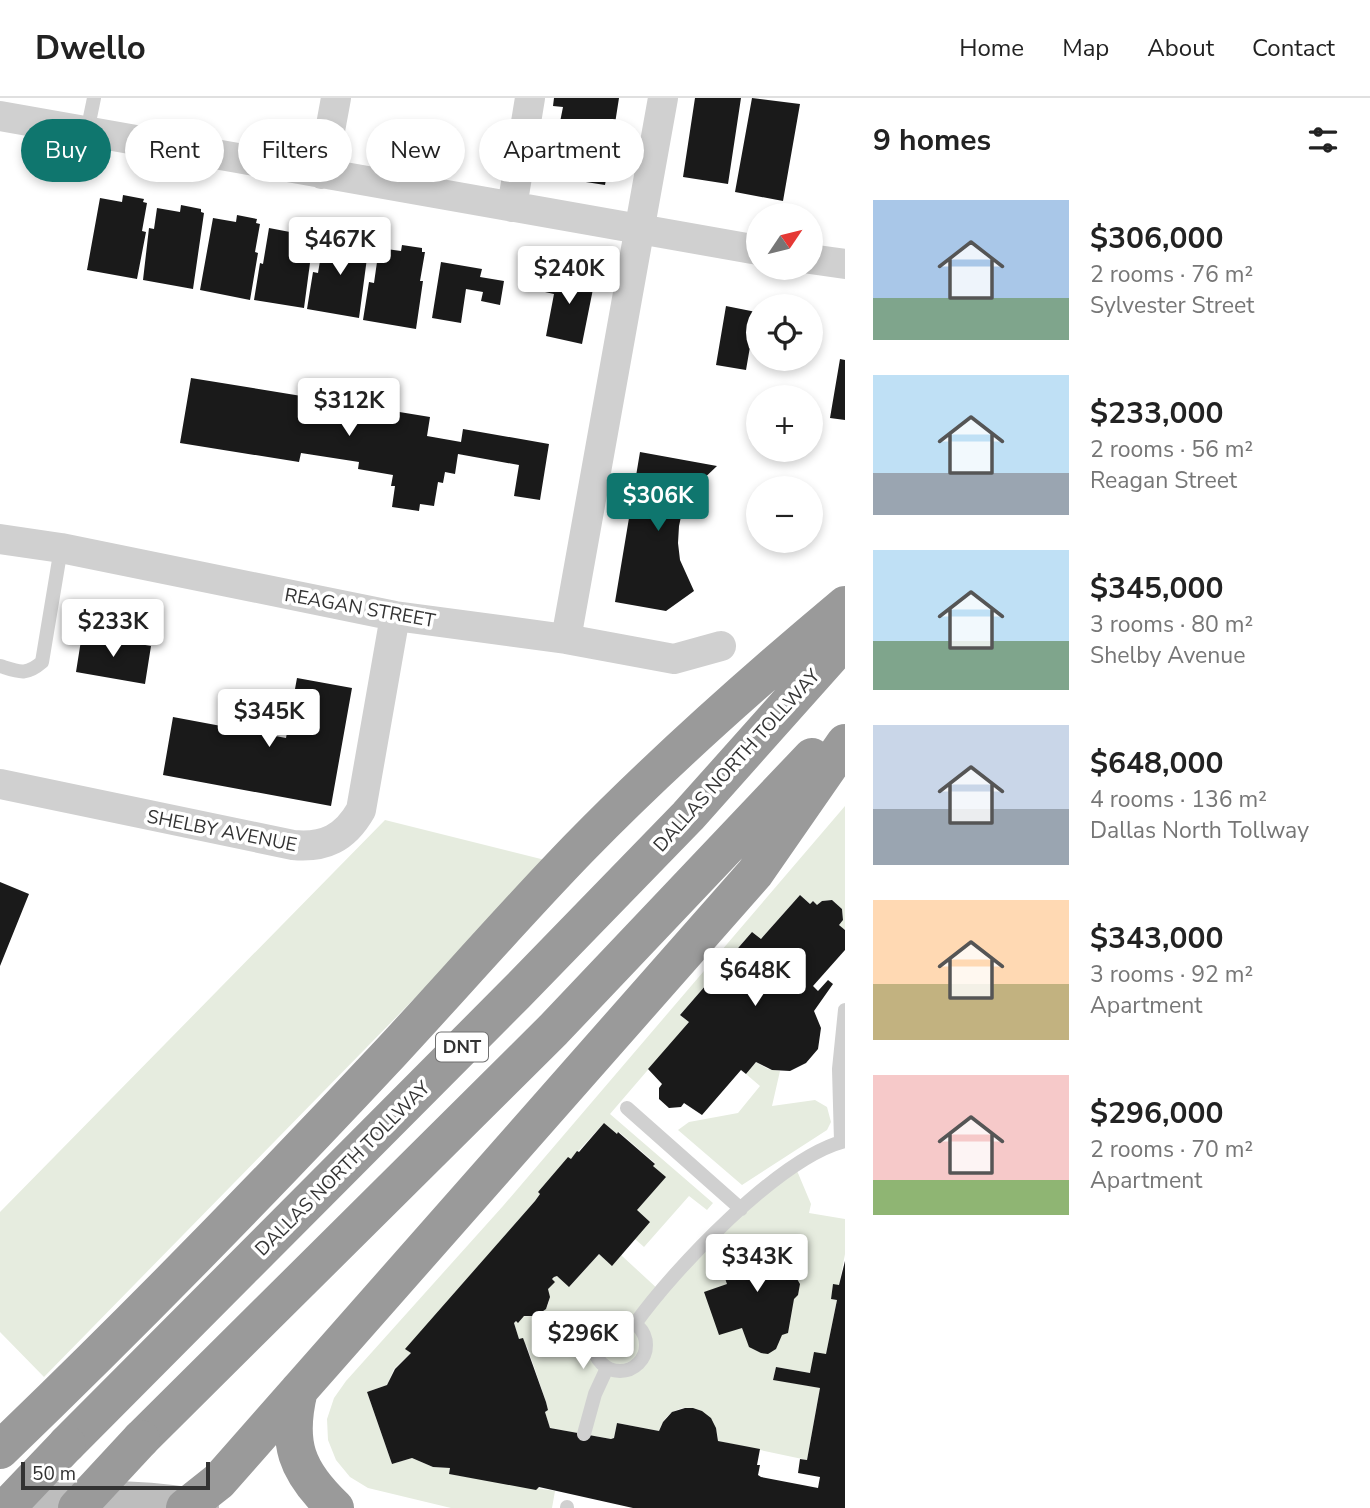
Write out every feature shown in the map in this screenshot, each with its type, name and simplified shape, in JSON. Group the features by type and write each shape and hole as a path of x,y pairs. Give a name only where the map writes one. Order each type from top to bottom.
{"highway":[{"path":"0,1450 100,1354 370,1073 578,849 683,746 845,605"},
{"name":"DALLAS NORTH TOLLWAY","path":"6,1508 668,836 845,640"},
{"name":"DNT","path":"77,1508 141,1439 552,1030 845,721"},
{"path":"191,1507 219,1481 755,873 845,743"},
{"path":"299,1390 293,1414 296,1454 304,1474 335,1508"}],"main road":[{"path":"0,1506 43,1501 118,1500 191,1507"}],"street":[{"path":"332,119 336,98"},
{"path":"512,207 530,98"},
{"path":"565,639 663,98"},
{"path":"0,116 21,120"},
{"path":"111,136 238,159"},
{"path":"352,179 746,248"},
{"path":"823,260 845,264"},
{"name":"REAGAN STREET","path":"1,544 61,548 395,616 565,639 674,659 721,646"},
{"name":"SHELBY AVENUE","path":"0,784 293,845 310,847 326,844 347,831 361,810 395,616"}],"lane":[{"path":"90,119 94,98"},
{"path":"0,666 21,672 33,670 42,662 61,548"},
{"path":"635,1324 652,1300 741,1209 795,1166 843,1141 839,1069 845,1010"},
{"path":"627,1108 741,1209"},
{"path":"617,1320 635,1324 645,1338 645,1351 640,1362 628,1370 607,1368 595,1355 593,1343 598,1331 608,1322 617,1320"},
{"path":"584,1434 595,1394 607,1368"}],"shaded area":[{"path":"845,806 845,930 839,925 843,920 842,909 832,900 822,901 817,905 813,901 810,904 800,895 761,939 752,932 680,1015 689,1022 610,1114 713,1203 707,1210 689,1196 644,1247 635,1239 637,1210 665,1177 653,1166 655,1163 619,1132 617,1134 604,1123 538,1192 540,1194 535,1201 406,1349 411,1353 394,1369 387,1385 367,1392 392,1464 412,1458 433,1467 450,1468 449,1474 555,1491 552,1508 451,1508 368,1488 350,1477 336,1460 328,1440 327,1419 334,1398 346,1381 503,1206"},
{"path":"385,820 549,861 44,1377 0,1332 0,1212"},
{"path":"756,1062 768,1069 780,1071 772,1106 815,1100 827,1107 831,1122 827,1130 742,1185 678,1130 689,1122 738,1113 760,1086 746,1074"},
{"path":"795,1166 811,1204 809,1213 845,1219 845,1254 839,1285 833,1285 831,1299 837,1300 826,1354 810,1373 776,1367 773,1379 820,1388 807,1460 718,1441 716,1428 710,1419 693,1408 673,1412 665,1419 659,1431 617,1423 614,1438 611,1439 550,1428 545,1412 548,1410 546,1402 527,1346 519,1339 514,1323 524,1316 536,1315 545,1310 549,1301 548,1289 554,1277 557,1276 570,1286 599,1254 612,1265 621,1255 660,1291"}],"building":[{"path":"554,98 619,98 616,119 561,119 563,107 553,106"},
{"path":"695,98 741,98 728,184 683,177"},
{"path":"752,98 800,104 783,201 735,192"},
{"path":"123,195 144,199 143,202 147,203 142,231 146,232 137,279 87,270 100,198 122,202"},
{"path":"181,205 201,209 204,213 193,289 143,280 149,228 154,229 157,208 180,212"},
{"path":"237,215 257,219 256,223 260,224 250,300 200,290 213,218 236,222"},
{"path":"291,225 311,228 310,233 314,233 304,308 254,300 269,228 290,232"},
{"path":"346,234 367,238 366,243 369,243 359,318 307,309 313,272 318,273 324,237 345,241"},
{"path":"402,245 422,248 422,252 425,252 416,329 363,320 369,282 374,283 379,248 401,251"},
{"path":"441,262 482,269 480,277 504,281 500,305 481,301 483,292 466,289 461,323 432,318"},
{"path":"549,270 595,279 582,344 546,336 554,294 545,292"},
{"path":"726,306 746,310 746,370 716,365"},
{"path":"840,359 845,360 845,420 830,418"},
{"path":"191,378 430,417 427,436 461,442 463,429 549,444 540,500 514,496 519,465 458,454 455,474 445,472 443,483 438,482 434,506 420,504 419,511 392,507 395,486 391,486 393,475 358,469 359,462 301,453 299,462 180,443"},
{"path":"640,452 717,466 696,486 682,512 679,526 680,560 694,591 666,611 615,602"},
{"path":"82,634 151,646 145,684 76,672"},
{"path":"297,678 352,688 331,806 163,775 173,717 286,738"},
{"path":"0,882 29,894 0,966"},
{"path":"800,895 810,904 813,901 817,905 822,901 832,900 842,909 843,920 839,925 845,930 845,950 813,986 818,991 828,980 833,984 814,1011 821,1028 818,1049 806,1063 790,1071 772,1070 756,1062 746,1074 741,1070 702,1115 684,1103 681,1107 669,1108 659,1099 659,1088 662,1084 648,1069 689,1022 680,1015 752,932 761,939"},
{"path":"604,1123 655,1164 653,1166 666,1177 637,1210 650,1222 612,1266 599,1254 569,1287 557,1276 554,1277 552,1279 555,1282 548,1289 550,1297 546,1309 536,1316 524,1316 518,1323 514,1323 519,1339 523,1338 546,1402 548,1410 545,1412 550,1428 611,1439 614,1438 617,1423 659,1431 672,1412 693,1408 711,1418 718,1441 760,1449 757,1465 760,1465 758,1475 761,1477 818,1488 820,1477 798,1473 800,1459 807,1460 820,1388 773,1380 776,1367 810,1373 814,1352 826,1354 837,1300 831,1299 833,1284 839,1285 845,1261 845,1508 633,1508 539,1487 536,1490 449,1474 450,1468 433,1467 412,1458 392,1464 367,1392 387,1385 395,1369 411,1353 405,1349 535,1201 540,1194 538,1192 568,1157 571,1159 579,1152"},
{"path":"799,1238 799,1252 802,1252 797,1279 800,1284 798,1295 794,1299 788,1333 782,1335 776,1349 768,1354 749,1347 742,1328 719,1335 704,1292 727,1284 720,1264 726,1251 740,1246 754,1254"}]}
